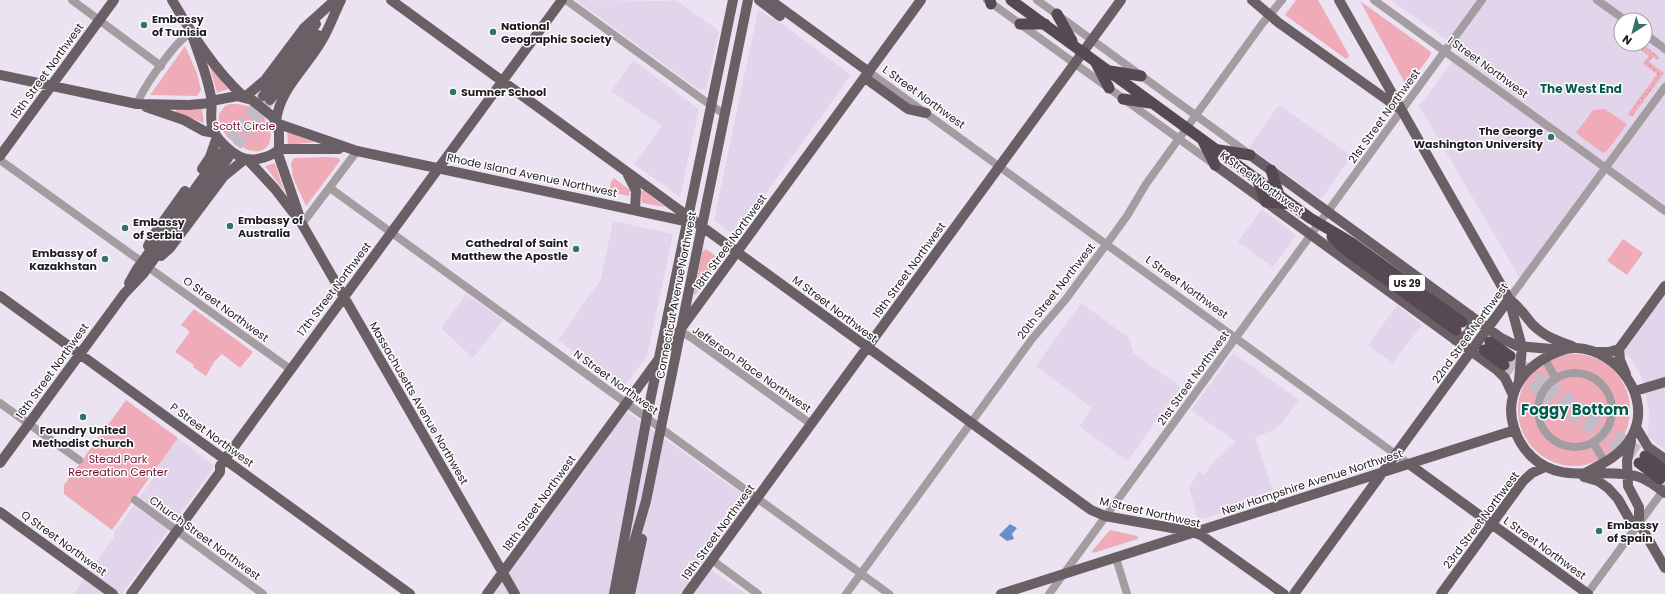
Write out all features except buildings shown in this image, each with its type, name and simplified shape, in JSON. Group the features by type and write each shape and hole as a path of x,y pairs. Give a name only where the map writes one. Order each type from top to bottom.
{"highway":[{"name":"K Street Northwest","path":"1011,0 1319,224 1352,243 1460,327"},
{"path":"1057,14 1074,45"},
{"path":"1020,24 1045,24"},
{"path":"1095,61 1109,88"},
{"path":"1107,70 1141,76"},
{"path":"1123,99 1155,104"},
{"path":"1202,139 1215,165"},
{"path":"1217,150 1250,155"},
{"path":"1271,170 1279,195"},
{"path":"1257,179 1266,202 1292,204"},
{"path":"1487,346 1507,361"},
{"path":"1642,460 1664,484"}],"main road":[{"name":"15th Street Northwest","path":"0,156 114,0"},
{"path":"172,0 191,32 220,71 244,96 266,111 276,122"},
{"name":"M Street Northwest","path":"391,0 447,41 500,84 626,172 688,219 701,226 738,252 1097,514 1194,532 1211,541 1284,594"},
{"name":"17th Street Northwest","path":"131,594 220,472 220,466 290,369 562,0"},
{"name":"Connecticut Avenue Northwest","path":"614,594 646,418 733,0"},
{"name":"Connecticut Avenue Northwest","path":"623,594 630,556 646,501 748,0"},
{"path":"759,0 791,24 807,27"},
{"name":"L Street Northwest","path":"770,0 807,27 908,109 926,113"},
{"name":"18th Street Northwest","path":"487,594 921,0"},
{"name":"19th Street Northwest","path":"687,594 1121,0"},
{"path":"1252,0 1355,78 1401,110"},
{"path":"1339,0 1510,299 1522,347 1519,382"},
{"path":"191,32 205,73 211,102 212,124 216,135 221,142 247,159 261,158 278,150 280,142 276,122 277,112 282,98 321,42 336,3"},
{"path":"137,104 189,105 211,102 229,96 244,96 268,77 304,28 336,3"},
{"path":"266,98 336,3"},
{"path":"0,75 137,104 184,120 204,131 216,135"},
{"name":"Rhode Island Avenue Northwest","path":"276,122 357,151"},
{"name":"16th Street Northwest","path":"145,264 152,236 208,160 216,135"},
{"name":"Rhode Island Avenue Northwest","path":"278,150 329,148 357,151 635,210 688,219"},
{"name":"Massachusetts Avenue Northwest","path":"278,150 302,224"},
{"name":"K Street Northwest","path":"1250,155 1328,211 1460,327 1471,352 1501,374 1513,395"},
{"name":"16th Street Northwest","path":"0,463 224,156"},
{"name":"16th Street Northwest","path":"145,264 170,248 226,173 247,159"},
{"name":"Massachusetts Avenue Northwest","path":"247,159 276,189 302,224 515,594"},
{"name":"K Street Northwest","path":"1215,165 1311,235 1460,327 1488,328 1507,342 1522,347 1563,350"},
{"path":"626,172 636,191 637,197 635,210"},
{"path":"1510,299 1518,305 1530,321 1543,333 1554,340 1576,348 1594,352 1609,352 1619,349 1665,286"},
{"name":"P Street Northwest","path":"0,296 410,594"},
{"name":"22nd Street Northwest","path":"1294,594 1510,299"},
{"path":"1576,348 1563,350 1537,363 1526,373 1519,382 1513,395 1513,425 1527,452 1545,467 1592,479 1603,484 1618,499 1630,520 1639,524"},
{"path":"1619,349 1620,360 1636,394 1638,415 1636,427 1627,455 1626,474 1628,486 1639,507 1639,524 1665,568"},
{"path":"1594,352 1611,362 1628,378"},
{"path":"1636,394 1665,382"},
{"name":"New Hampshire Avenue Northwest","path":"1001,594 1409,464 1513,425"},
{"path":"1636,427 1648,446 1665,459"},
{"path":"1583,474 1611,459 1632,437"},
{"name":"L Street Northwest","path":"1409,464 1588,594"},
{"name":"23rd Street Northwest","path":"1441,594 1523,481 1532,473 1545,467"},
{"path":"1571,474 1626,474 1664,484"},
{"path":"607,594 623,516 633,486"},
{"path":"630,594 644,529 646,501"},
{"name":"Q Street Northwest","path":"0,512 113,594"}],"street":[{"path":"72,0 161,66"},
{"path":"566,0 724,114"},
{"name":"K Street Northwest","path":"1037,0 1250,155"},
{"name":"20th Street Northwest","path":"846,594 1032,339 1068,296 1107,244 1127,216 1146,184 1282,0"},
{"name":"I Street Northwest","path":"1374,0 1665,211"},
{"name":"21st Street Northwest","path":"1048,594 1482,0"},
{"path":"1597,0 1614,12"},
{"name":"K Street Northwest","path":"989,1 1215,165"},
{"path":"137,104 141,94 161,66 182,39 191,32"},
{"path":"1653,40 1665,49"},
{"name":"22nd Street Northwest","path":"1510,299 1665,87"},
{"name":"L Street Northwest","path":"926,113 1409,464"},
{"path":"302,224 357,151"},
{"name":"O Street Northwest","path":"0,160 290,369"},
{"name":"N Street Northwest","path":"330,188 889,594"},
{"name":"Jefferson Place Northwest","path":"680,331 692,338 811,424"},
{"path":"1546,361 1556,379"},
{"path":"1570,374 1583,375 1595,380 1606,392 1612,409 1610,423 1603,434 1593,442 1582,446 1564,445 1550,437 1541,425 1538,413 1540,398 1548,385 1556,379 1570,374"},
{"path":"0,403 79,460"},
{"path":"1593,442 1603,459"},
{"path":"1588,594 1639,524 1664,484"},
{"name":"Church Street Northwest","path":"135,500 263,594"},
{"path":"1116,558 1127,594"},
{"path":"712,560 758,594"}],"shaded area":[{"path":"576,0 676,0 719,31 706,89 699,90"},
{"name":"The George Washington University","path":"1391,0 1665,0 1665,211 1606,168 1522,282 1419,106 1461,50"},
{"path":"758,10 778,21 851,75 735,236 714,220"},
{"path":"633,60 699,109 680,197 634,164 662,126 611,91"},
{"path":"1279,105 1352,156 1321,199 1249,147"},
{"path":"1262,209 1296,235 1273,267 1238,242"},
{"path":"613,221 673,234 647,356 623,388 558,340 601,279"},
{"path":"1665,286 1665,450 1648,437 1649,409 1642,378 1633,361 1619,349"},
{"path":"466,294 503,320 473,358 441,328"},
{"path":"1081,303 1129,338 1133,353 1181,387 1127,461 1079,426 1092,408 1036,366"},
{"path":"1397,305 1422,325 1393,363 1368,345"},
{"path":"1233,353 1299,400 1282,423 1274,430 1255,437 1275,497 1198,520 1189,487 1199,472 1204,475 1215,460 1236,442 1191,410"},
{"path":"623,409 750,500 703,564 746,594 487,594"},
{"path":"178,438 215,466 122,594 73,594 111,542 114,537 114,532 158,472 159,464"}],"green space":[{"path":"1296,0 1318,0 1349,55 1348,58 1346,59 1285,15"},
{"path":"1360,1 1431,52 1430,56 1409,84 1406,85"},
{"path":"185,46 197,73 201,90 197,96 150,95"},
{"path":"1644,52 1653,52 1659,57 1657,60 1653,57 1649,62 1664,73 1632,117 1628,114 1657,74 1643,64 1649,56"},
{"path":"209,64 228,89 217,93"},
{"name":"Scott Circle","path":"230,104 248,106 261,114 268,124 271,135 268,145 261,150 250,150 234,142 227,136 221,126 219,114 225,106"},
{"path":"202,109 204,123 175,112 176,110"},
{"path":"1605,109 1627,124 1607,151 1603,153 1576,133 1593,110"},
{"path":"287,130 315,142 288,145"},
{"path":"294,158 339,158 340,161 306,206 293,178 291,163"},
{"path":"275,163 284,191 265,166"},
{"path":"614,178 630,190 629,196 609,192 611,182"},
{"path":"641,191 644,191 665,207 642,203"},
{"path":"1623,239 1643,253 1627,275 1607,261"},
{"path":"706,249 720,259 695,295 702,252"},
{"path":"194,309 253,352 240,368 222,354 214,362 206,376 193,367 194,365 175,352 189,333 188,330 181,325"},
{"path":"1574,354 1596,358 1614,370 1626,388 1630,410 1626,432 1614,450 1596,462 1574,466 1552,462 1534,450 1522,432 1518,410 1522,388 1534,370 1552,358"},
{"name":"Stead Park Recreation Center","path":"126,400 178,438 112,530 64,494 64,485"},
{"path":"1110,530 1137,536 1138,539 1093,553 1092,551"}],"water":[{"path":"1010,524 1017,528 1012,534 1014,539 1007,541 999,535"}],"tunnel":[{"path":"222,152 262,97"},
{"path":"228,158 270,100"},
{"path":"1510,356 1645,456"},
{"path":"1504,365 1639,463"}],"place":[{"name":"Embassy of Tunisia","path":"144,25"},
{"name":"National Geographic Society","path":"493,32"},
{"name":"Sumner School","path":"453,92"},
{"name":"The George Washington University","path":"1551,137"},
{"name":"Embassy of Australia","path":"230,226"},
{"name":"Embassy of Serbia","path":"125,228"},
{"name":"Cathedral of Saint Matthew the Apostle","path":"576,249"},
{"name":"Embassy of Kazakhstan","path":"105,259"},
{"name":"Foundry United Methodist Church","path":"83,417"},
{"name":"Embassy of Spain","path":"1599,531"}],"district":[{"name":"The West End","path":"1581,88"},
{"name":"Foggy Bottom","path":"1575,409"}]}
